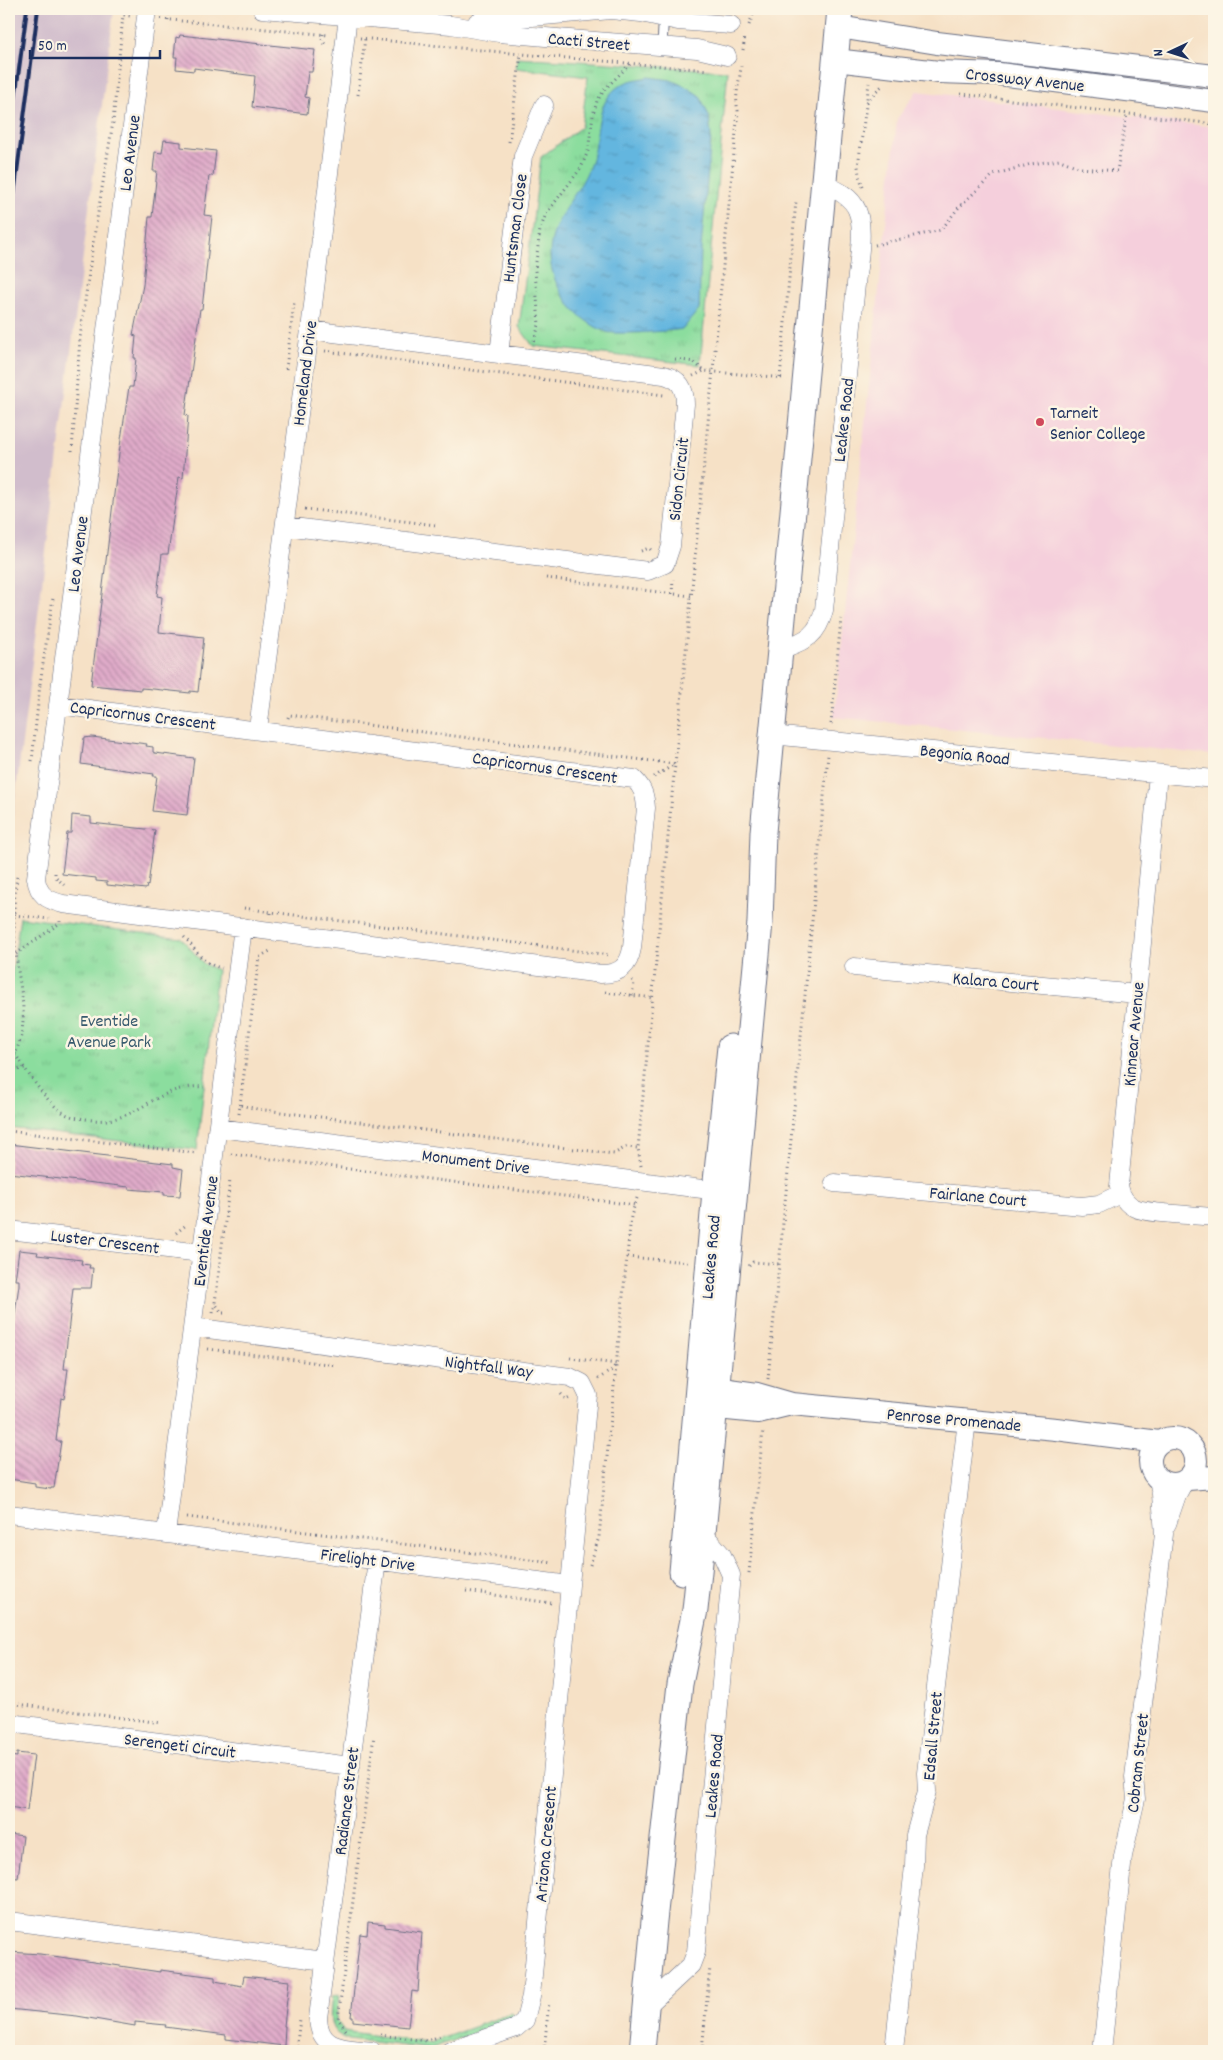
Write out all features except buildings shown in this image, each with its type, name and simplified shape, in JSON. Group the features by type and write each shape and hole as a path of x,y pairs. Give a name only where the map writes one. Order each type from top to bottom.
{"main road":[{"name":"Leakes Road","path":"680,1684 679,1629 707,1397 725,1192 760,922 763,832 839,18"},
{"name":"Leakes Road","path":"642,2051 680,1684 695,1610 703,1533 707,1397"}],"street":[{"name":"Cacti Street","path":"262,9 451,25 499,33 697,49 736,62"},
{"name":"Cacti Street","path":"451,25 590,10 664,13 731,25"},
{"path":"588,41 590,10"},
{"name":"Leo Avenue","path":"146,12 36,878 37,886 42,896 50,901 60,912 243,927"},
{"name":"Homeland Drive","path":"258,729 310,330 348,16"},
{"name":"Crossway Avenue","path":"839,18 936,43 1214,76"},
{"name":"Crossway Avenue","path":"835,60 869,73 939,72 999,74 1214,101"},
{"name":"Huntsman Close","path":"499,354 523,156 544,105"},
{"name":"Leakes Road","path":"780,650 803,641 815,633 821,624 824,610 858,267 860,241 857,210 849,199 839,191 823,184"},
{"name":"Sidon Circuit","path":"284,526 648,571 665,564 671,546 685,404 685,395 681,385 675,379 664,375 310,330"},
{"name":"Capricornus Crescent","path":"58,705 258,729 634,779 641,786 645,796 646,808 631,954 624,968 613,974 601,974 243,927"},
{"name":"Begonia Road","path":"772,735 1214,779"},
{"name":"Kinnear Avenue","path":"1120,1194 1120,1177 1158,774"},
{"name":"Eventide Avenue","path":"166,1534 243,927"},
{"name":"Kalara Court","path":"854,967 1137,994"},
{"name":"Monument Drive","path":"218,1128 725,1192"},
{"name":"Fairlane Court","path":"834,1183 1082,1206 1099,1204 1120,1194"},
{"path":"1120,1194 1129,1204 1144,1210 1214,1217"},
{"name":"Luster Crescent","path":"9,1230 202,1253"},
{"name":"Nightfall Way","path":"193,1327 576,1379 586,1388 588,1401 570,1585"},
{"name":"Penrose Promenade","path":"707,1397 967,1420 1096,1433 1116,1438 1159,1442"},
{"name":"Edsall Street","path":"894,2051 914,1866 914,1845 927,1792 926,1773 967,1420"},
{"name":"Penrose Promenade","path":"1116,1438 1144,1460 1154,1473"},
{"path":"1214,1463 1194,1452 1185,1442 1172,1438 1159,1442 1150,1456 1154,1473 1171,1484 1186,1480 1214,1478"},
{"path":"1186,1480 1196,1463 1194,1452"},
{"name":"Cobram Street","path":"1102,2051 1123,1856 1136,1799 1134,1777 1164,1534 1161,1494 1154,1473"},
{"name":"Cobram Street","path":"1164,1534 1177,1495 1186,1480"},
{"path":"9,1514 166,1534"},
{"name":"Leakes Road","path":"646,2007 691,1965 696,1952 731,1575 722,1556 703,1533"},
{"name":"Firelight Drive","path":"166,1534 570,1585"},
{"name":"Radiance Street","path":"372,2051 338,2046 325,2040 320,2030 318,2018 377,1560"},
{"name":"Arizona Crescent","path":"450,2051 516,2028 525,2020 527,2014 531,1996 570,1585"},
{"name":"Serengeti Circuit","path":"9,1723 350,1766"},
{"path":"9,1921 325,1961"}],"lane":[{"path":"662,47 664,13"}],"path":[{"path":"168,20 169,9"},
{"path":"589,1570 599,1538 631,1216 643,1182 638,1148 738,111 736,88 740,81 741,73 736,62 755,9"},
{"path":"71,456 80,338 113,122 123,15 146,12 168,20 713,71"},
{"path":"324,14 322,41 327,46 326,56"},
{"path":"736,62 741,73"},
{"path":"534,341 539,325 535,270 540,230 546,214 581,168 588,151 597,101 605,88 630,64"},
{"path":"869,73 884,85 891,86"},
{"path":"863,189 858,176 858,166 867,103 869,73"},
{"path":"867,103 874,92 884,85"},
{"path":"953,93 1214,124"},
{"path":"875,245 941,230 959,207 993,175 1030,164 1060,160 1081,168 1118,171 1127,114"},
{"path":"780,378 796,201"},
{"path":"874,254 876,236"},
{"path":"285,373 295,293"},
{"path":"325,351 667,395"},
{"path":"40,684 53,594"},
{"path":"748,1577 841,612"},
{"path":"56,867 55,876 63,885 73,887"},
{"path":"16,954 60,924 63,885"},
{"path":"241,908 271,912"},
{"path":"60,912 69,921"},
{"path":"14,914 50,919"},
{"path":"177,935 183,937 205,962 211,966 257,973"},
{"path":"232,1163 259,957 270,950 279,951"},
{"path":"603,992 653,998"},
{"path":"15,1054 45,1095 62,1112 73,1117 93,1120 116,1120 178,1088 204,1087"},
{"path":"9,1072 25,1068"},
{"path":"240,1105 257,1109 614,1154 626,1147 638,1148"},
{"path":"9,1131 196,1154 214,1152 233,1154 634,1205"},
{"path":"194,1162 196,1154"},
{"path":"207,1359 231,1172"},
{"path":"183,1251 187,1216"},
{"path":"215,1303 222,1313 232,1314"},
{"path":"569,1358 617,1364"},
{"path":"187,1517 188,1507"},
{"path":"168,1515 554,1564"},
{"path":"462,1590 551,1603"},
{"path":"354,2031 345,2030 338,2019 374,1729"},
{"path":"702,2051 710,1962"},
{"path":"544,2051 550,1994"},
{"path":"372,2034 427,2041 446,2034"}],"shaded area":[{"path":"9,9 114,9 9,846"},
{"name":"Tarneit Senior College","path":"917,91 1214,127 1214,755 834,717 897,119"}],"green space":[{"path":"517,57 728,71 700,365 533,346 519,327 541,157 581,127 588,77 516,68"},
{"name":"Eventide Avenue Park","path":"20,917 181,938 204,964 217,970 197,1150 9,1128 9,995"},
{"path":"339,1995 336,2020 344,2031 420,2042 429,2043 512,2013 514,2016 503,2023 429,2049 349,2039 336,2033 330,2016 332,1996"}],"water":[{"path":"649,77 671,80 688,88 700,96 709,116 711,137 701,248 699,309 683,329 612,333 594,326 582,318 563,295 551,267 552,239 559,220 589,168 593,157 599,119 608,97 627,82"}],"railway":[{"path":"9,144 27,9"},
{"path":"9,234 38,9"}],"place":[{"name":"Tarneit Senior College","path":"1040,422"}]}
